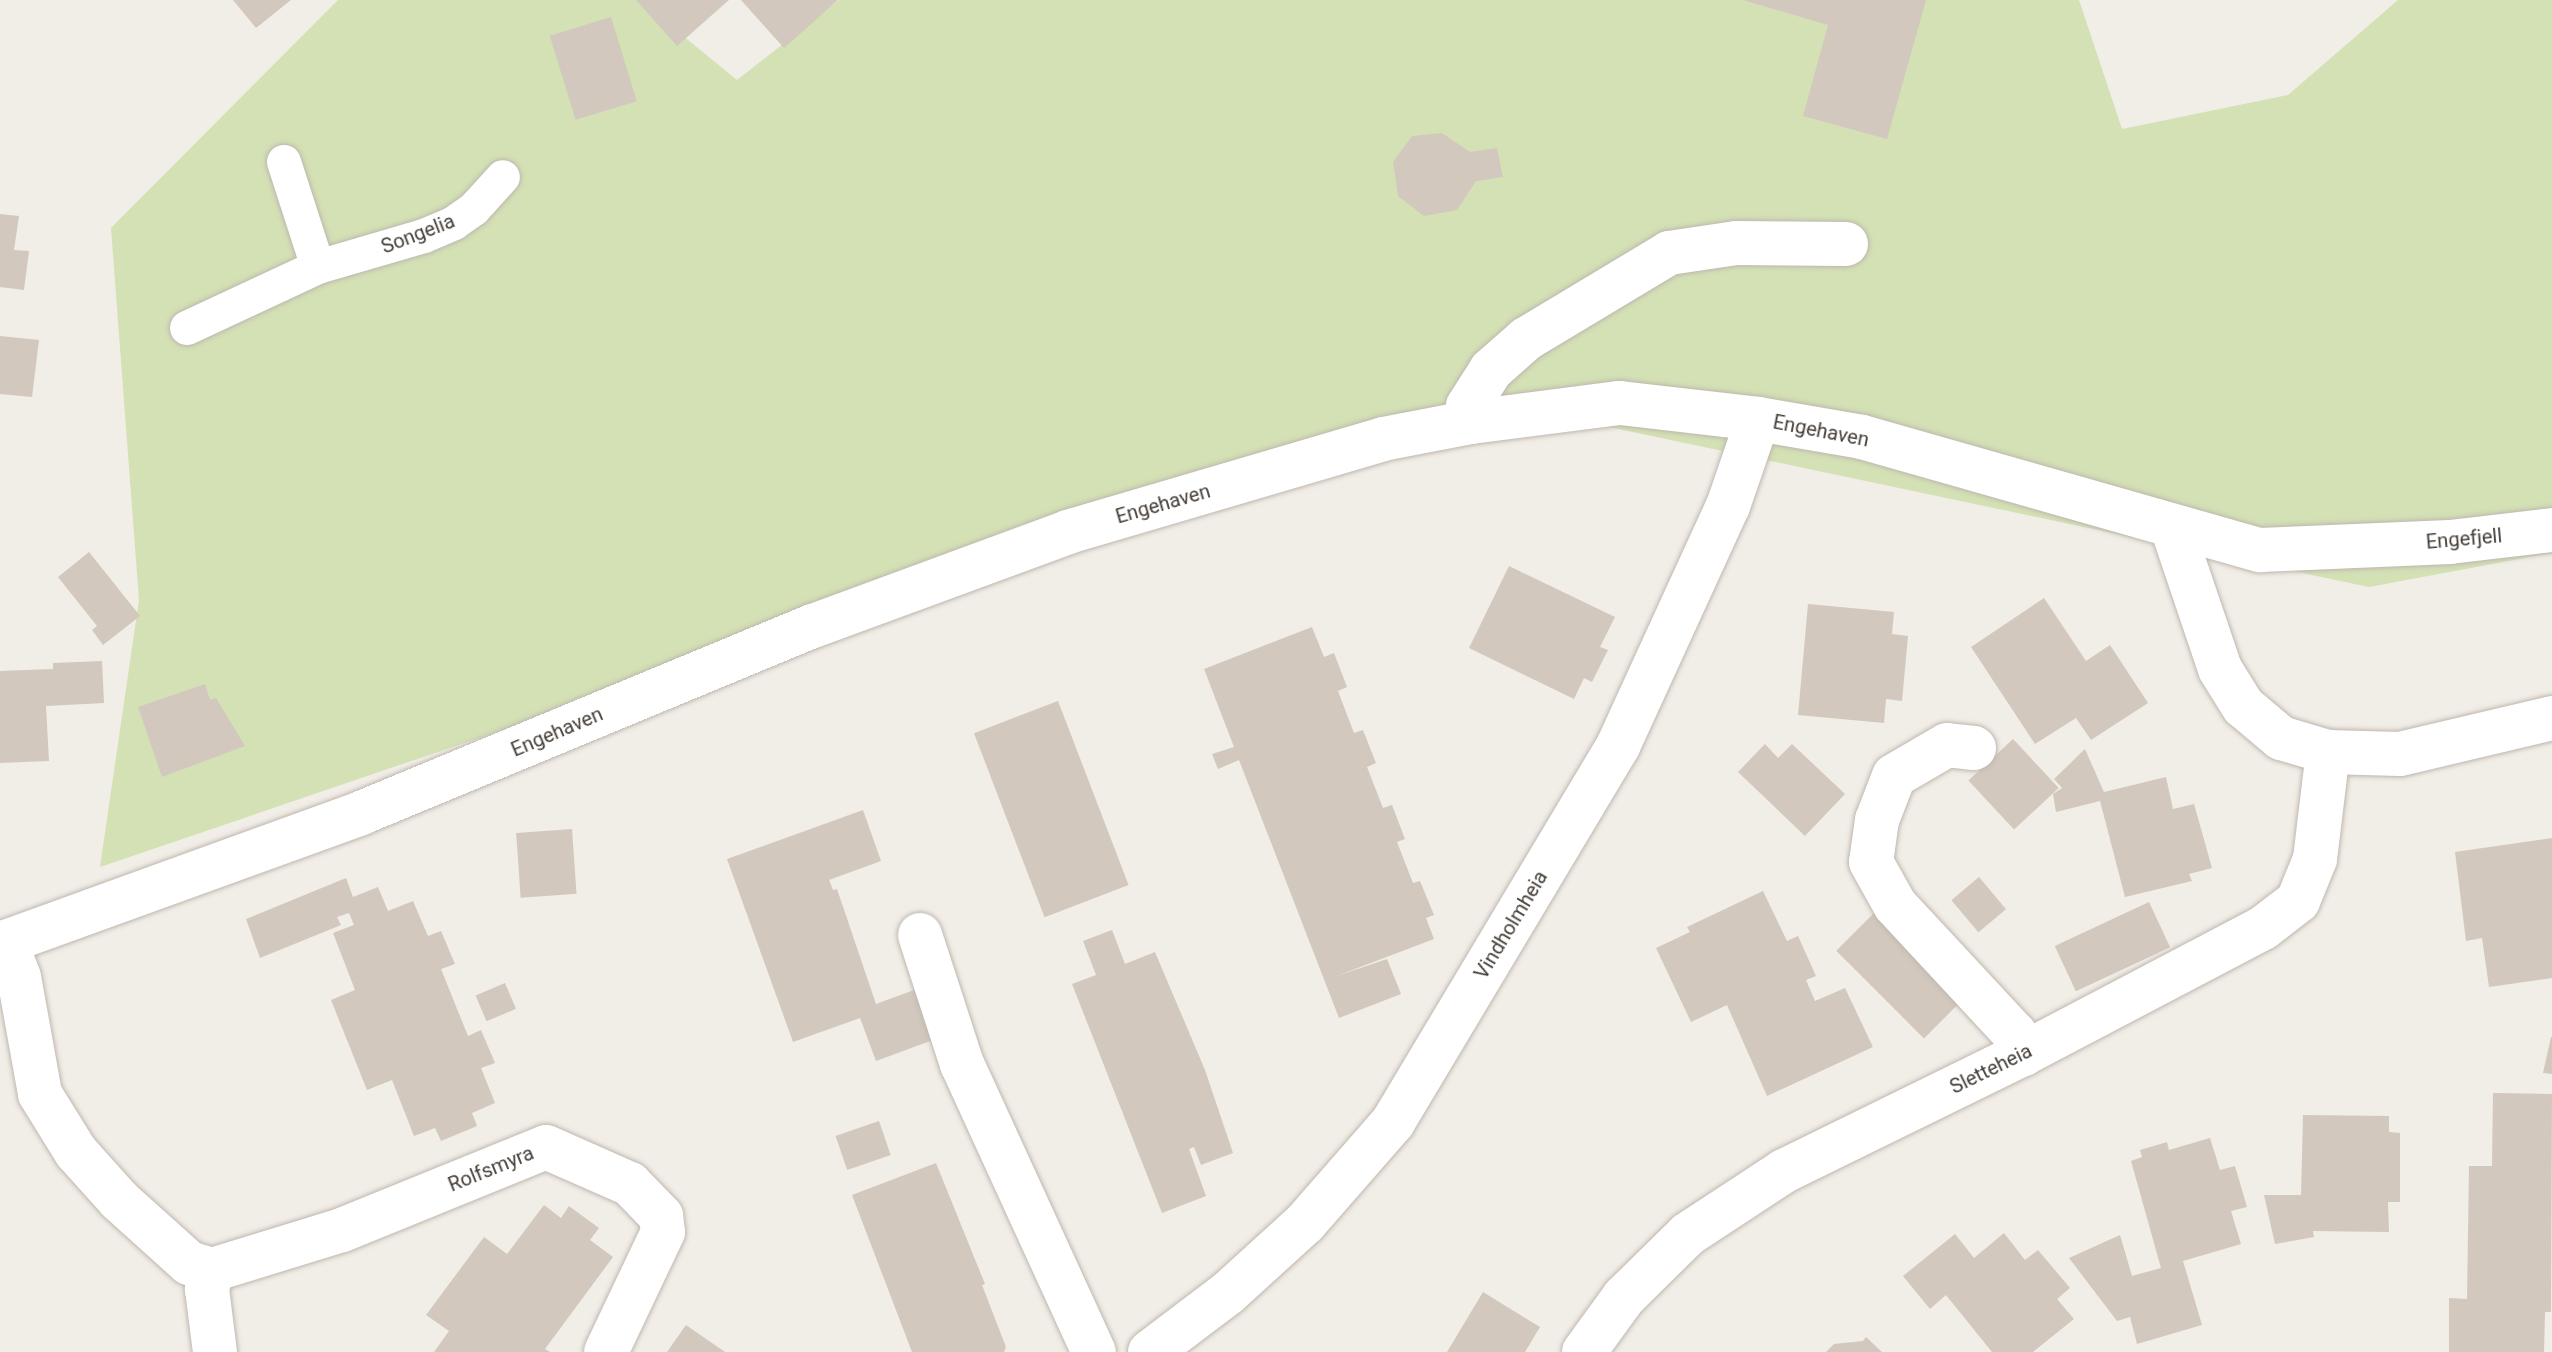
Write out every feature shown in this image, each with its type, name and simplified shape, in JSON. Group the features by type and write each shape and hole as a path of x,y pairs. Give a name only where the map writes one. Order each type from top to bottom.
{"street":[{"path":"1471,422 1468,406 1491,370 1526,339 1669,253 1736,243 1846,244"},
{"name":"Engehaven","path":"3,943 361,813 813,626 1068,532 1383,439 1471,422 1620,403 1758,419 1862,437 2260,550 2376,545"},
{"name":"Vindholmheia","path":"1150,1352 1228,1293 1305,1223 1393,1122 1618,746 1728,506 1758,419"},
{"path":"2172,527 2220,669 2243,706 2281,738 2328,752 2400,754 2552,718"},
{"name":"Engefjell","path":"2376,545 2450,542 2552,530"},
{"path":"1974,748 1947,745 1894,776 1877,820 1871,862 1895,905 2015,1034 2023,1054"},
{"name":"Sletteheia","path":"1584,1352 1624,1297 1688,1234 1784,1171 2023,1054 2263,928 2298,901 2315,859 2328,752"},
{"path":"920,935 962,1064 1094,1352"},
{"path":"3,943 19,977 40,1094 76,1152 119,1200 189,1263 212,1270 207,1289 215,1352"},
{"name":"Rolfsmyra","path":"212,1270 342,1230 546,1147 630,1184 661,1216 663,1232 606,1352"}],"lane":[{"path":"284,162 318,267"},
{"name":"Songelia","path":"187,328 318,267 424,236 454,223 474,209 503,177"}],"green space":[{"path":"338,0 639,0 737,80 839,0 2079,0 2122,129 2288,95 2398,0 2552,0 2552,553 2369,587 1590,423 1404,423 100,867 139,600 111,228"}],"building":[{"path":"233,0 291,0 256,28"},
{"path":"636,0 729,0 677,46"},
{"path":"741,0 838,0 784,48"},
{"path":"1743,0 1926,0 1887,139 1803,116 1828,25"},
{"path":"611,17 637,101 576,120 550,36"},
{"path":"1442,133 1470,152 1497,148 1503,177 1476,181 1457,210 1424,216 1398,196 1393,162 1412,136"},
{"path":"0,214 19,216 14,250 29,251 24,290 0,287"},
{"path":"0,336 39,340 32,397 0,394"},
{"path":"89,552 140,616 103,645 92,630 97,626 58,577"},
{"path":"1509,566 1615,617 1600,647 1608,650 1592,682 1584,678 1574,699 1469,648"},
{"path":"2044,598 2086,661 2110,645 2148,703 2091,740 2076,718 2035,744 1971,647"},
{"path":"1808,604 1894,612 1892,634 1908,636 1902,701 1886,699 1884,723 1798,715"},
{"path":"1312,627 1324,657 1334,653 1347,687 1338,691 1354,733 1363,730 1376,763 1367,767 1383,808 1392,805 1405,839 1397,842 1413,883 1420,881 1434,915 1426,918 1434,939 1334,977 1387,959 1401,994 1339,1018 1239,760 1218,769 1212,754 1234,747 1204,669"},
{"path":"102,661 104,703 46,706 49,761 0,763 0,671 53,669 53,663"},
{"path":"205,684 210,700 216,698 245,746 162,777 138,707"},
{"path":"1058,701 1129,885 1045,917 974,733"},
{"path":"2013,739 2059,788 2014,830 1968,781"},
{"path":"1765,744 1778,758 1792,744 1845,794 1805,836 1738,772"},
{"path":"2085,749 2104,792 2166,777 2173,809 2194,804 2212,868 2189,874 2192,881 2125,897 2100,801 2056,812 2053,794 2062,788 2054,779"},
{"path":"863,810 881,861 829,880 833,890 837,889 876,1004 914,990 933,1040 876,1061 860,1018 793,1042 727,859"},
{"path":"572,829 577,894 521,898 516,833"},
{"path":"2552,838 2552,978 2489,987 2482,938 2466,941 2455,852"},
{"path":"1979,877 2006,909 1978,932 1951,900"},
{"path":"346,878 353,897 378,887 388,911 413,901 428,936 441,931 455,964 441,969 468,1036 481,1030 495,1063 481,1068 495,1103 472,1113 477,1126 441,1141 435,1128 414,1136 392,1080 367,1090 331,1000 355,990 333,933 354,925 349,913 337,917 341,925 260,958 246,919"},
{"path":"1763,891 1787,941 1798,936 1816,976 1806,980 1815,1001 1845,988 1873,1047 1767,1096 1727,1005 1691,1022 1656,948 1690,932 1687,927"},
{"path":"2149,902 2170,947 2076,991 2055,946"},
{"path":"1878,909 1966,997 1924,1038 1836,951"},
{"path":"1112,930 1125,964 1155,952 1205,1070 1233,1153 1201,1165 1194,1147 1189,1149 1206,1196 1162,1213 1072,984 1096,975 1083,941"},
{"path":"505,983 516,1009 486,1021 476,996"},
{"path":"2552,1037 2552,1074 2543,1073"},
{"path":"2493,1093 2552,1094 2551,1312 2545,1312 2544,1352 2449,1352 2449,1298 2467,1299 2469,1166 2492,1166"},
{"path":"2303,1115 2389,1116 2389,1132 2400,1133 2400,1202 2388,1202 2389,1232 2313,1231 2314,1237 2275,1244 2264,1195 2301,1195"},
{"path":"879,1121 891,1155 847,1170 836,1136"},
{"path":"2210,1138 2220,1170 2235,1166 2247,1207 2231,1211 2241,1244 2183,1261 2202,1325 2137,1344 2130,1317 2117,1321 2069,1258 2120,1235 2132,1276 2161,1268 2131,1161 2142,1157 2140,1150 2167,1142 2169,1150"},
{"path":"936,1163 985,1284 982,1285 1006,1347 1004,1352 912,1352 852,1195"},
{"path":"544,1205 561,1218 569,1206 599,1228 590,1240 613,1257 545,1349 550,1352 434,1352 449,1331 426,1315 484,1237 507,1254"},
{"path":"2004,1233 2025,1260 2038,1250 2070,1288 2057,1299 2074,1319 2033,1352 1992,1352 1946,1295 1930,1309 1903,1276 1955,1234 1974,1258"},
{"path":"1483,1292 1540,1327 1525,1352 1447,1352"},
{"path":"686,1325 725,1352 667,1352"},
{"path":"1866,1337 1882,1352 1826,1352 1834,1344 1863,1341"}]}
